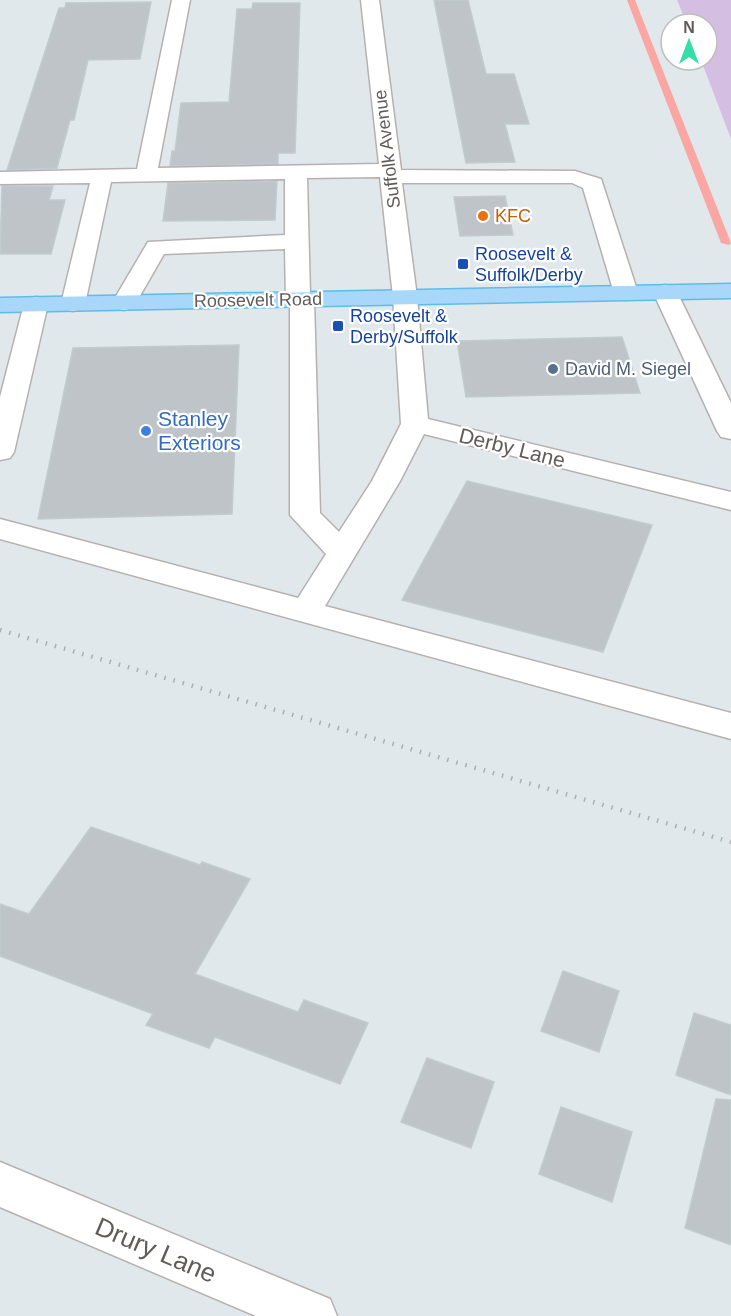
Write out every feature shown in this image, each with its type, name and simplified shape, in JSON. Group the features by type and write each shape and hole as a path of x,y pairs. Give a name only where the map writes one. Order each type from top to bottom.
{"main road":[{"name":"Roosevelt Road","path":"0,305 731,291"}],"street":[{"path":"146,175 182,0"},
{"name":"Suffolk Avenue","path":"370,0 405,297"},
{"path":"296,172 296,242 300,299 305,515 342,553"},
{"path":"0,178 296,172 575,177 593,184 626,293"},
{"path":"73,304 102,176"},
{"path":"124,303 156,247 296,242"},
{"path":"665,292 731,431"},
{"path":"306,611 386,481 416,424 405,297"},
{"path":"0,452 36,304"},
{"name":"Derby Lane","path":"416,424 731,501"},
{"path":"0,529 731,726"},
{"name":"Drury Lane","path":"0,1184 313,1316"}],"shaded area":[{"path":"677,0 731,0 731,139 706,72 719,72 719,12 682,12"}],"building":[{"path":"434,0 468,0 486,74 514,74 529,124 505,124 515,162 466,163"},
{"path":"151,2 140,59 88,60 74,120 70,120 57,168 7,170 59,8 65,8 66,3"},
{"path":"253,3 300,3 295,153 278,153 278,164 170,166 172,151 175,151 181,103 229,102 237,9 252,9"},
{"path":"277,181 275,220 163,221 168,183"},
{"path":"2,186 53,186 49,200 65,200 51,254 0,254"},
{"name":"KFC","path":"505,196 513,235 460,236 454,197"},
{"path":"622,337 640,393 466,397 457,341"},
{"name":"Stanley Exteriors","path":"239,345 232,514 38,519 73,348"},
{"path":"467,481 652,525 603,652 402,600"},
{"path":"91,827 200,865 202,862 250,879 195,974 298,1012 304,1000 368,1023 340,1084 215,1037 209,1048 146,1025 153,1014 0,956 0,904 29,914"},
{"path":"563,971 619,991 599,1052 541,1031"},
{"path":"694,1013 731,1025 731,1095 676,1075"},
{"path":"427,1058 494,1082 471,1148 401,1122"},
{"path":"716,1099 731,1100 731,1245 685,1228"},
{"path":"561,1107 632,1132 612,1202 539,1174"}],"waterway":[{"path":"631,0 726,243"}],"railway":[{"path":"0,630 731,842"}],"place":[{"name":"KFC","path":"483,216"},
{"name":"Roosevelt & Suffolk/Derby","path":"463,264"},
{"name":"Roosevelt & Derby/Suffolk","path":"338,326"},
{"name":"David M. Siegel","path":"553,369"},
{"name":"Stanley Exteriors","path":"146,431"}]}
